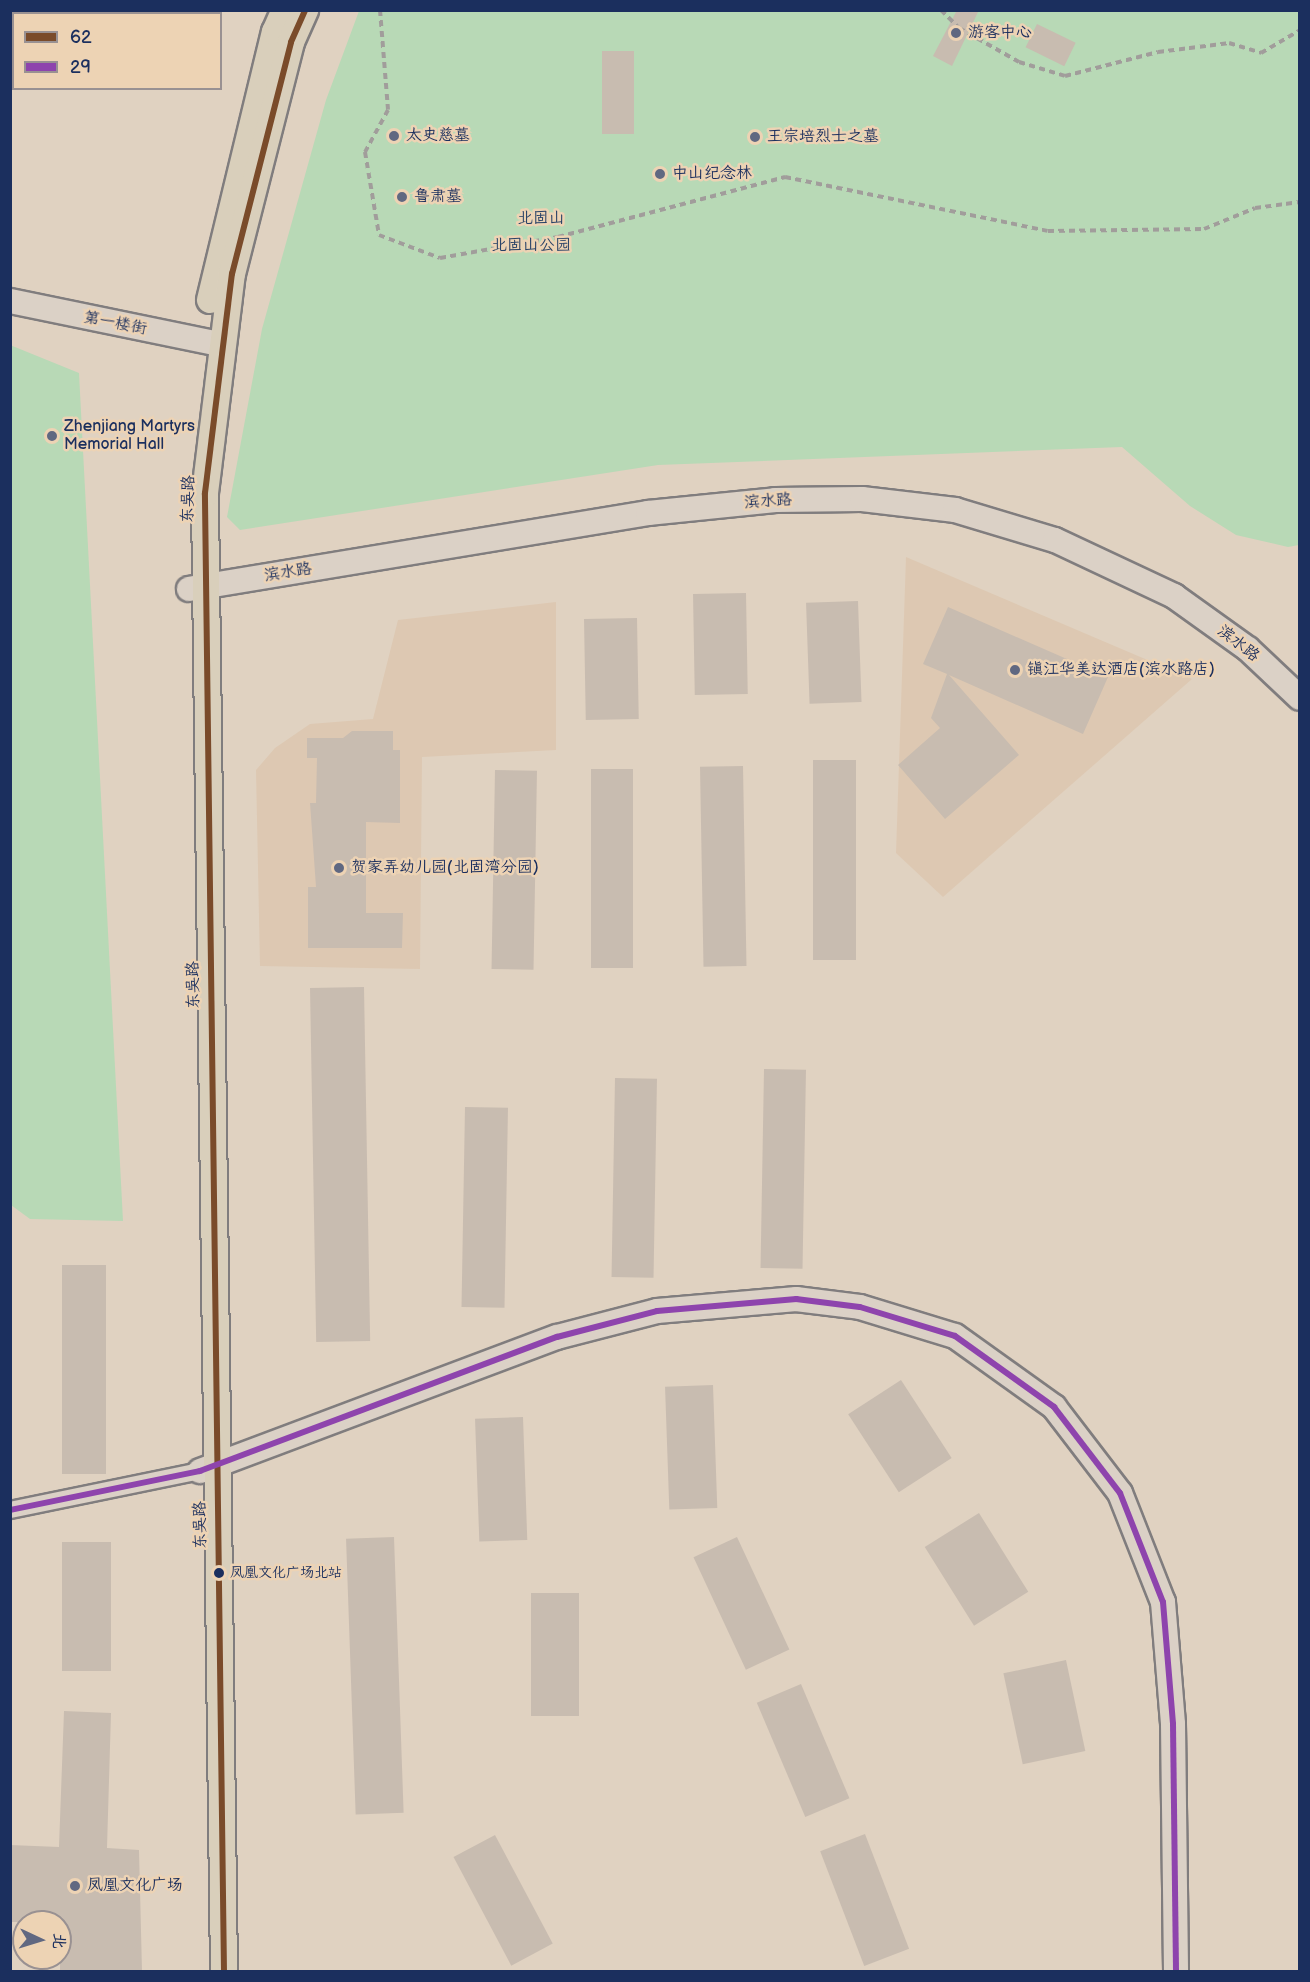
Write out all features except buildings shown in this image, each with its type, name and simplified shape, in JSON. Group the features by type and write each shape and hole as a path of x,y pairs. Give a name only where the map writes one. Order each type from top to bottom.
{"main road":[{"name":"东吴路","path":"224,1971 209,1468 197,588 188,491 212,343 216,268 275,32 285,10"},
{"name":"东吴路","path":"212,343 232,274 291,42 305,10"},
{"name":"东吴路","path":"207,1971 209,1468"}],"street":[{"name":"第一楼街","path":"10,301 212,343"},
{"name":"滨水路","path":"197,588 648,513 776,501 862,499 955,510 1055,540 1174,596 1248,649 1299,698"},
{"path":"10,1510 209,1468 557,1336 657,1311 796,1299 860,1307 955,1336 1054,1407 1120,1493 1162,1602 1173,1724 1176,1971"}],"path":[{"path":"380,10 388,110 366,152 379,235 440,258 558,237 785,177 1048,231 1204,229 1255,208 1299,202"},
{"path":"940,10 958,28 1019,62 1065,76 1158,51 1229,43 1261,53 1299,30"}],"shaded area":[{"path":"906,557 1192,679 943,897 896,853"},
{"name":"贺家弄幼儿园(北固湾分园)","path":"556,602 556,750 422,757 420,969 260,966 256,770 275,748 310,724 373,719 398,620"}],"green space":[{"name":"北固山公园","path":"359,11 1299,11 1299,545 1288,547 1236,535 1190,506 1122,447 658,465 240,530 227,517 262,329 326,100"},
{"path":"10,345 79,373 123,1221 30,1219 11,1205"}],"transit line":[{"name":"62","path":"224,1972 205,493 232,274 291,42 305,10"},
{"name":"29","path":"10,1510 200,1471 557,1337 657,1311 796,1299 860,1307 955,1336 1054,1407 1120,1493 1163,1602 1173,1724 1176,1972"}],"place":[{"name":"游客中心","path":"956,33"},
{"name":"太史慈墓","path":"394,136"},
{"name":"王宗培烈士之墓","path":"755,137"},
{"name":"中山纪念林","path":"660,174"},
{"name":"鲁肃墓","path":"402,197"},
{"name":"Zhenjiang Martyrs Memorial Hall","path":"52,436"},
{"name":"镇江华美达酒店(滨水路店)","path":"1015,670"},
{"name":"贺家弄幼儿园(北固湾分园)","path":"339,868"},
{"name":"凤凰文化广场北站","path":"219,1573"},
{"name":"凤凰文化广场","path":"75,1886"}],"park label":[{"name":"北固山","path":"541,219"}]}
